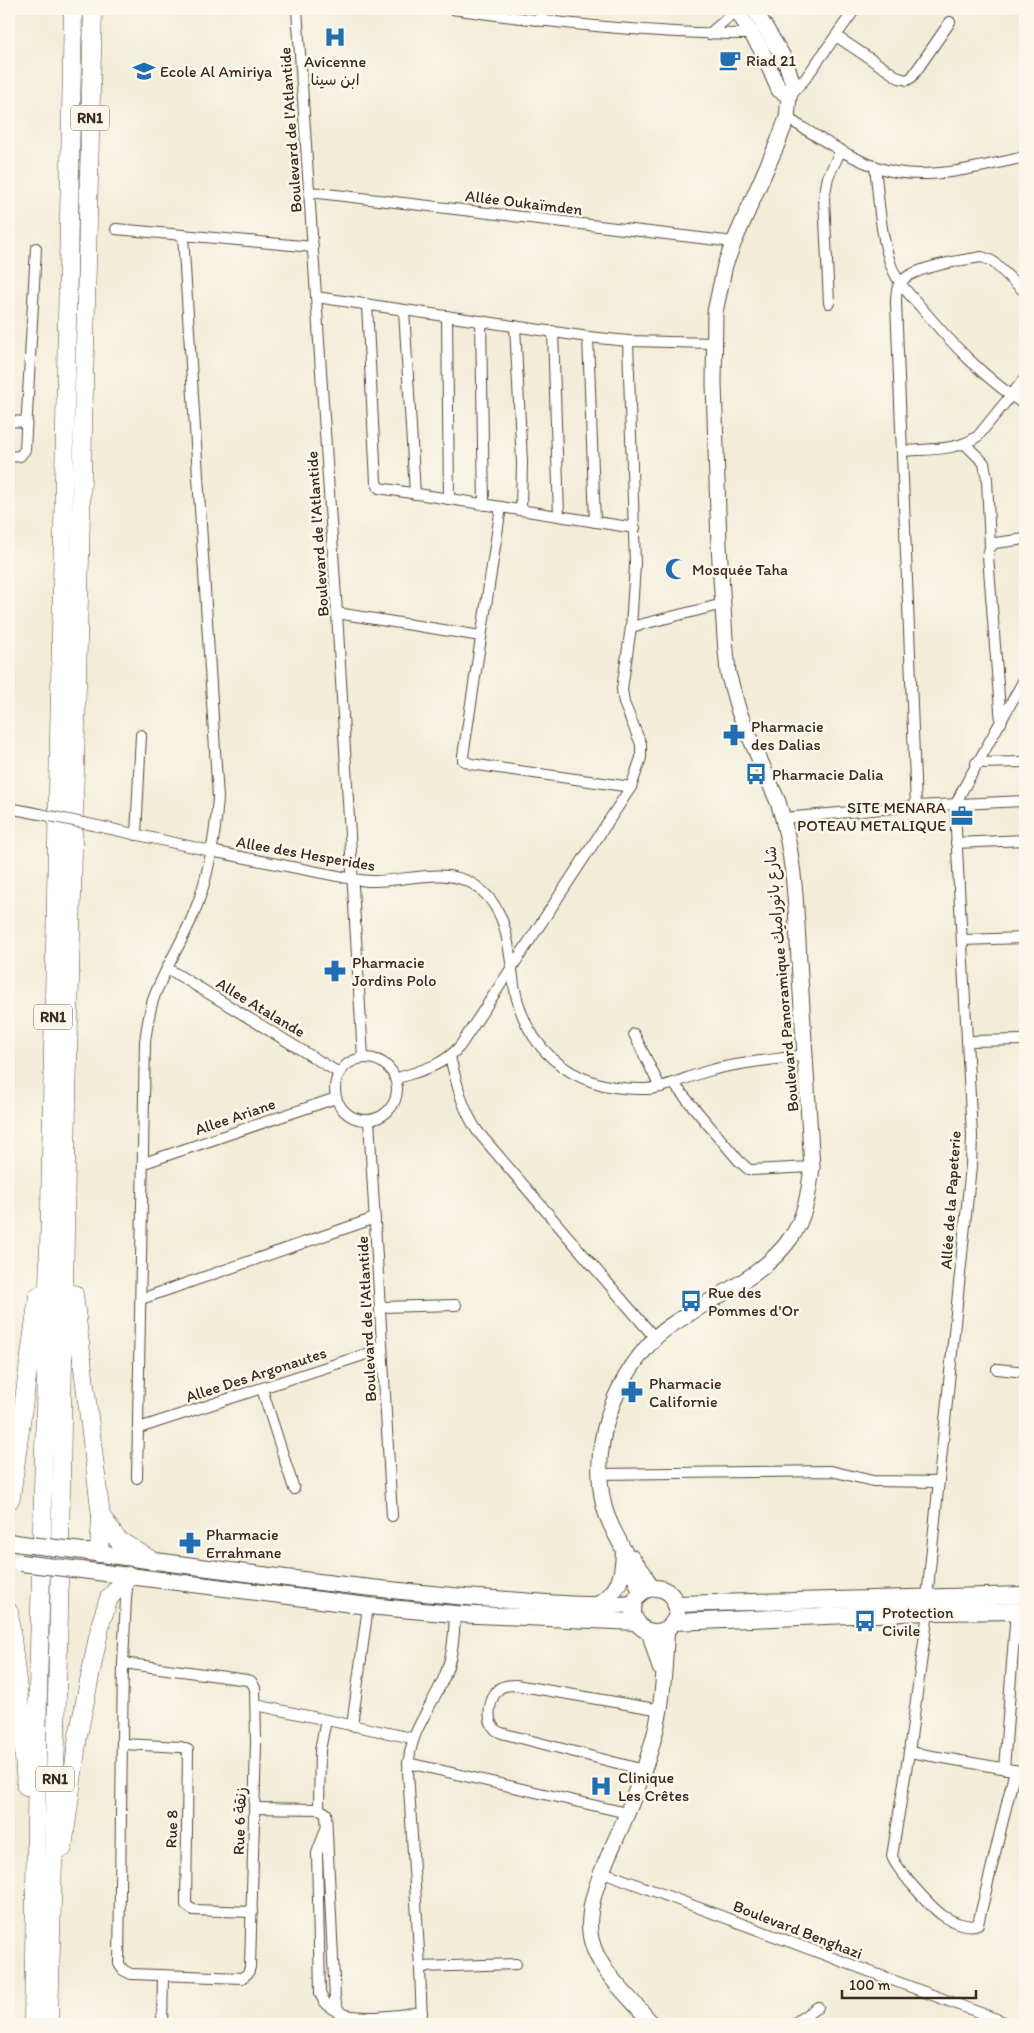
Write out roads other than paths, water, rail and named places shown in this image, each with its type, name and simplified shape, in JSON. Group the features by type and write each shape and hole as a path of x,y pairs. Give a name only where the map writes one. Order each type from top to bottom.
{"highway":[{"name":"RN1","path":"33,2024 38,1671 50,1209 73,9"},
{"name":"RN1","path":"49,2024 68,1082 93,9"},
{"path":"9,1501 50,1209"},
{"path":"66,1240 101,1516 91,1552"},
{"path":"101,1516 118,1540 153,1561"},
{"path":"51,1945 78,1736 101,1622 109,1598 129,1576"},
{"path":"9,1612 24,1749 27,1854 36,1898"}],"main road":[{"path":"737,9 768,62 779,90 789,96"},
{"name":"Boulevard Panoramique شارع بانوراميك","path":"642,1595 638,1565 624,1551 611,1527 604,1507 599,1474 600,1446 607,1419 621,1384 655,1338 686,1315 765,1267 791,1239 803,1214 812,1167 792,873 784,818 771,783 738,712 728,673 719,537 714,343 715,312 720,287 734,242 778,142 786,118 793,84 792,76 785,60 754,9"},
{"path":"16,1543 405,1592 596,1606 660,1589 667,1592 675,1604 676,1614 670,1625 661,1710 644,1770 594,1896 589,1919 590,1938 596,1956 607,1972 652,2024"},
{"path":"596,1606 609,1598 619,1583 622,1575 624,1551"},
{"path":"15,1562 368,1606 454,1614 643,1626 658,1631 670,1625 1025,1596"},
{"path":"642,1595 633,1612 643,1626 663,1677"},
{"path":"675,1604 927,1605 1021,1611"}],"street":[{"name":"Boulevard de l'Atlantide","path":"297,9 337,613 363,1058"},
{"path":"452,9 628,30 751,34 765,25"},
{"path":"541,9 541,21"},
{"path":"709,34 737,9"},
{"path":"789,96 805,79 855,9"},
{"path":"836,36 899,78 907,80 912,77 950,22"},
{"path":"786,118 841,150 875,166 894,172 917,175 1024,159"},
{"path":"829,303 825,188 841,150"},
{"path":"875,166 883,236 893,270 900,283 968,359 1011,396 1025,405"},
{"name":"Allée Oukaïmden","path":"310,192 734,242"},
{"path":"116,229 313,247"},
{"path":"137,1478 145,1041 153,1000 195,911 203,888 212,851 218,779 183,235"},
{"path":"9,457 20,456 25,450 36,248"},
{"path":"916,806 911,723 897,290 900,283 918,271 982,257 992,261 1025,292"},
{"path":"316,297 588,337 628,341 714,343"},
{"path":"367,304 376,482 381,489 635,528"},
{"path":"404,310 415,494"},
{"path":"447,316 449,500"},
{"path":"481,321 484,505"},
{"path":"515,326 521,439 521,510"},
{"path":"553,331 559,516"},
{"path":"588,337 595,522"},
{"path":"395,1079 438,1064 450,1057 460,1046 631,787 641,758 640,744 624,703 622,689 631,627 635,565 628,341"},
{"path":"903,451 965,444 978,436 1025,378"},
{"path":"9,421 27,422"},
{"path":"965,444 984,463 990,547 988,556 1001,724"},
{"path":"501,507 462,756 466,763 631,787"},
{"path":"990,547 995,543 1025,539"},
{"path":"631,627 723,604"},
{"path":"337,613 481,636"},
{"path":"956,804 976,763 1001,724 1025,678"},
{"path":"136,835 141,735"},
{"path":"976,763 1025,762"},
{"path":"784,818 916,806 1025,801"},
{"name":"Allée de la Papeterie","path":"956,804 956,843 967,1041 971,1166 927,1605 909,1752 893,1848 894,1862 897,1868 942,1915 972,1926 978,1924 1020,1771"},
{"name":"Allee des Hesperides","path":"9,808 353,879 372,881 420,875 449,877 471,883 489,897 499,912 506,929 513,988 519,1010 531,1034 545,1052 570,1071 595,1082 647,1089 660,1087 714,1069 805,1056"},
{"path":"956,843 1025,840"},
{"path":"962,940 1025,938"},
{"name":"Allee Atalande","path":"167,968 339,1072"},
{"path":"634,1034 660,1087"},
{"path":"967,1041 1025,1040"},
{"path":"450,1057 461,1101 468,1117 478,1132 655,1338"},
{"path":"363,1058 381,1062 389,1068 395,1079 396,1094 392,1106 381,1116 369,1120 358,1119 347,1114 341,1108 336,1098 334,1086 339,1072 348,1063 363,1058"},
{"path":"673,1083 739,1161 748,1169 812,1167"},
{"name":"Allee Ariane","path":"144,1163 336,1098"},
{"name":"Boulevard de l'Atlantide","path":"369,1120 392,1516"},
{"path":"141,1299 375,1218"},
{"path":"380,1308 456,1305"},
{"name":"Allee Des Argonautes","path":"139,1428 382,1349"},
{"path":"996,1369 1025,1372"},
{"path":"262,1389 294,1489"},
{"path":"599,1474 831,1471 865,1480 939,1482"},
{"path":"129,1576 126,1598 124,1663 120,1964 123,1970 131,1974 164,1977 162,2024"},
{"path":"352,1726 368,1606"},
{"path":"1004,1769 1021,1611"},
{"path":"422,2024 408,1763 412,1738 444,1675 449,1661 453,1645 454,1614"},
{"name":"Rue 6 زنقة","path":"124,1663 247,1680 251,1681 255,1688 250,1967 245,1976 238,1979 164,1977"},
{"path":"644,1770 495,1730 490,1723 493,1699 500,1689 507,1685 516,1685 661,1710"},
{"path":"256,1705 412,1738"},
{"path":"319,1809 320,1750 326,1720"},
{"name":"Rue 8","path":"124,1744 181,1747 188,1750 186,1905 193,1910 252,1912"},
{"path":"909,1752 1020,1771"},
{"path":"408,1763 627,1813"},
{"path":"254,1808 319,1809 326,1812 335,2000 339,2011 354,2017 422,2012"},
{"name":"Boulevard Benghazi","path":"603,1872 1010,2024"},
{"path":"420,1967 516,1964"},
{"path":"793,2024 818,2007"}],"place":[{"name":"Avicenne ابن سينا","path":"335,37"},
{"name":"Riad 21","path":"730,60"},
{"name":"Ecole Al Amiriya","path":"144,71"},
{"name":"Mosquée Taha","path":"676,569"},
{"name":"Pharmacie des Dalias","path":"734,735"},
{"name":"Pharmacie Dalia","path":"756,774"},
{"name":"SITE MENARA POTEAU METALIQUE","path":"962,816"},
{"name":"Pharmacie Jordins Polo","path":"335,971"},
{"name":"Rue des Pommes d'Or","path":"691,1301"},
{"name":"Pharmacie Californie","path":"632,1392"},
{"name":"Pharmacie Errahmane","path":"190,1543"},
{"name":"Protection Civile","path":"865,1621"},
{"name":"Clinique Les Crêtes","path":"601,1786"}]}
